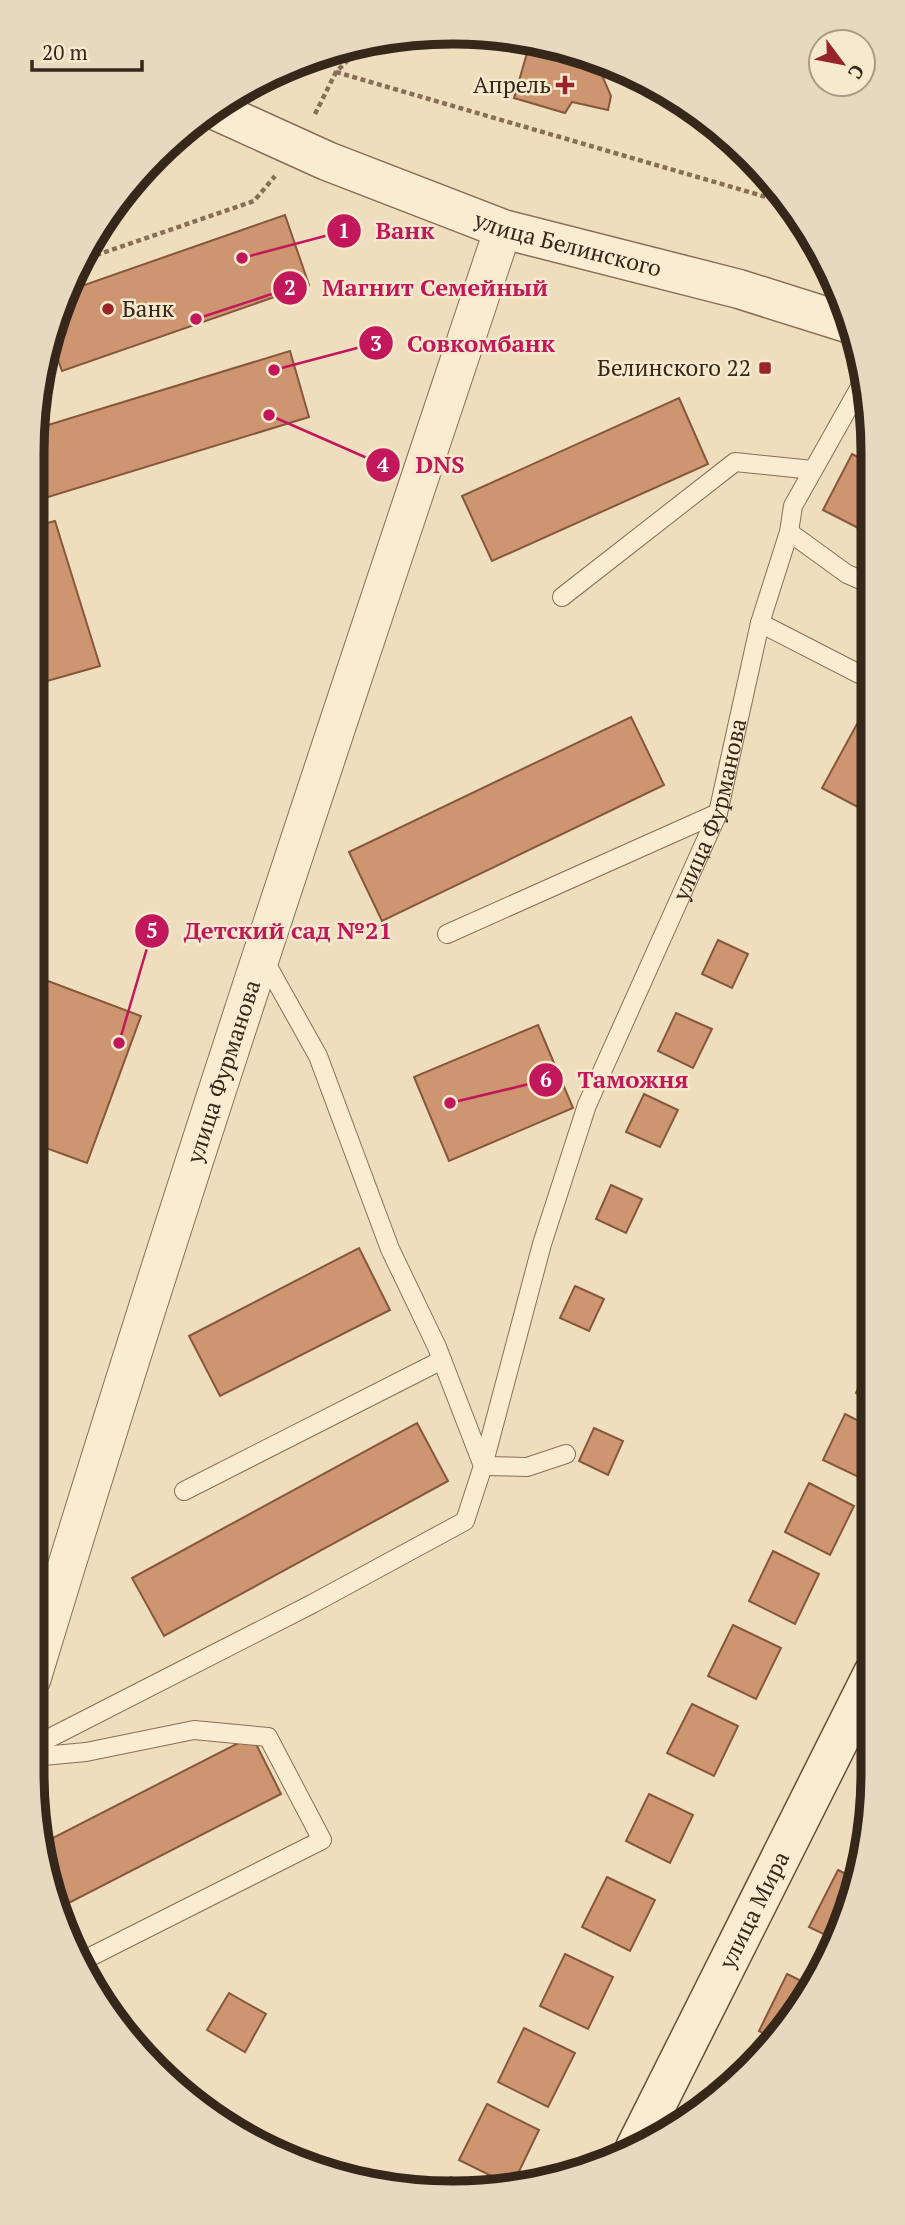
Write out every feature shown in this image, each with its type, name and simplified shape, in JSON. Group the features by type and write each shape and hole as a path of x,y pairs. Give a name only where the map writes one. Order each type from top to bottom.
{"street":[{"name":"улица Белинского","path":"224,114 298,149 503,229 739,289 840,321"},
{"name":"улица Фурманова","path":"44,1639 86,1498 261,953 503,229"},
{"name":"улица Мира","path":"642,2134 861,1697"}],"lane":[{"name":"улица Фурманова","path":"44,1741 312,1604 465,1521 483,1466 542,1244 587,1105 718,813 760,623 789,532 793,506 857,393"},
{"path":"562,597 735,461 813,470"},
{"path":"789,532 847,574 861,580"},
{"path":"760,623 861,675"},
{"path":"447,934 718,813"},
{"path":"261,953 318,1056 390,1249 442,1360 483,1466 527,1467 566,1454"},
{"path":"184,1491 442,1360"},
{"path":"44,1756 86,1752 194,1730 268,1737 322,1840 89,1958"}],"path":[{"path":"298,149 336,72 351,57"},
{"path":"336,72 773,199"},
{"path":"95,256 254,201"}],"building":[{"path":"528,51 583,65 582,68 601,73 611,96 608,110 572,102 565,113 514,98"},
{"path":"285,215 309,285 62,371 56,355 65,321 79,287"},
{"path":"290,351 309,417 44,498 45,426"},
{"path":"679,398 708,464 492,561 462,496"},
{"path":"852,454 861,458 861,529 823,510"},
{"path":"55,521 100,666 44,682 44,524"},
{"path":"631,717 664,785 382,921 349,852"},
{"path":"857,724 861,726 861,809 822,788"},
{"path":"718,940 748,954 732,988 702,974"},
{"path":"44,980 141,1016 87,1163 44,1147"},
{"path":"676,1013 712,1029 693,1068 658,1051"},
{"path":"538,1025 573,1108 449,1161 414,1077"},
{"path":"644,1094 678,1110 660,1147 626,1132"},
{"path":"611,1185 642,1199 626,1233 596,1219"},
{"path":"359,1248 390,1310 220,1396 189,1336"},
{"path":"575,1286 604,1299 589,1331 560,1318"},
{"path":"861,1382 861,1395 856,1393"},
{"path":"845,1414 861,1422 861,1478 823,1460"},
{"path":"417,1423 448,1481 164,1636 132,1578"},
{"path":"594,1428 623,1441 608,1475 579,1461"},
{"path":"809,1483 854,1506 830,1555 785,1532"},
{"path":"773,1551 819,1574 795,1624 749,1601"},
{"path":"733,1625 781,1648 756,1699 708,1676"},
{"path":"692,1704 738,1726 714,1776 667,1753"},
{"path":"252,1736 281,1794 65,1905 50,1840"},
{"path":"649,1794 693,1815 670,1863 626,1841"},
{"path":"838,1870 848,1875 840,1904 827,1936 809,1927"},
{"path":"607,1877 655,1900 630,1951 582,1927"},
{"path":"565,1954 613,1977 588,2029 540,2006"},
{"path":"787,1974 803,1982 766,2035 759,2031"},
{"path":"229,1993 266,2014 245,2052 207,2030"},
{"path":"524,2028 575,2053 548,2107 498,2082"},
{"path":"487,2104 539,2130 517,2176 497,2179 459,2160"}],"place":[{"name":"Апрель","path":"565,85"},
{"name":"Ванк","path":"242,258"},
{"name":"Банк","path":"108,309"},
{"name":"Магнит Семейный","path":"196,319"},
{"name":"Белинского 22","path":"765,368"},
{"name":"Совкомбанк","path":"274,370"},
{"name":"DNS","path":"269,415"},
{"name":"Детский сад №21","path":"119,1043"},
{"name":"Таможня","path":"450,1103"}]}
